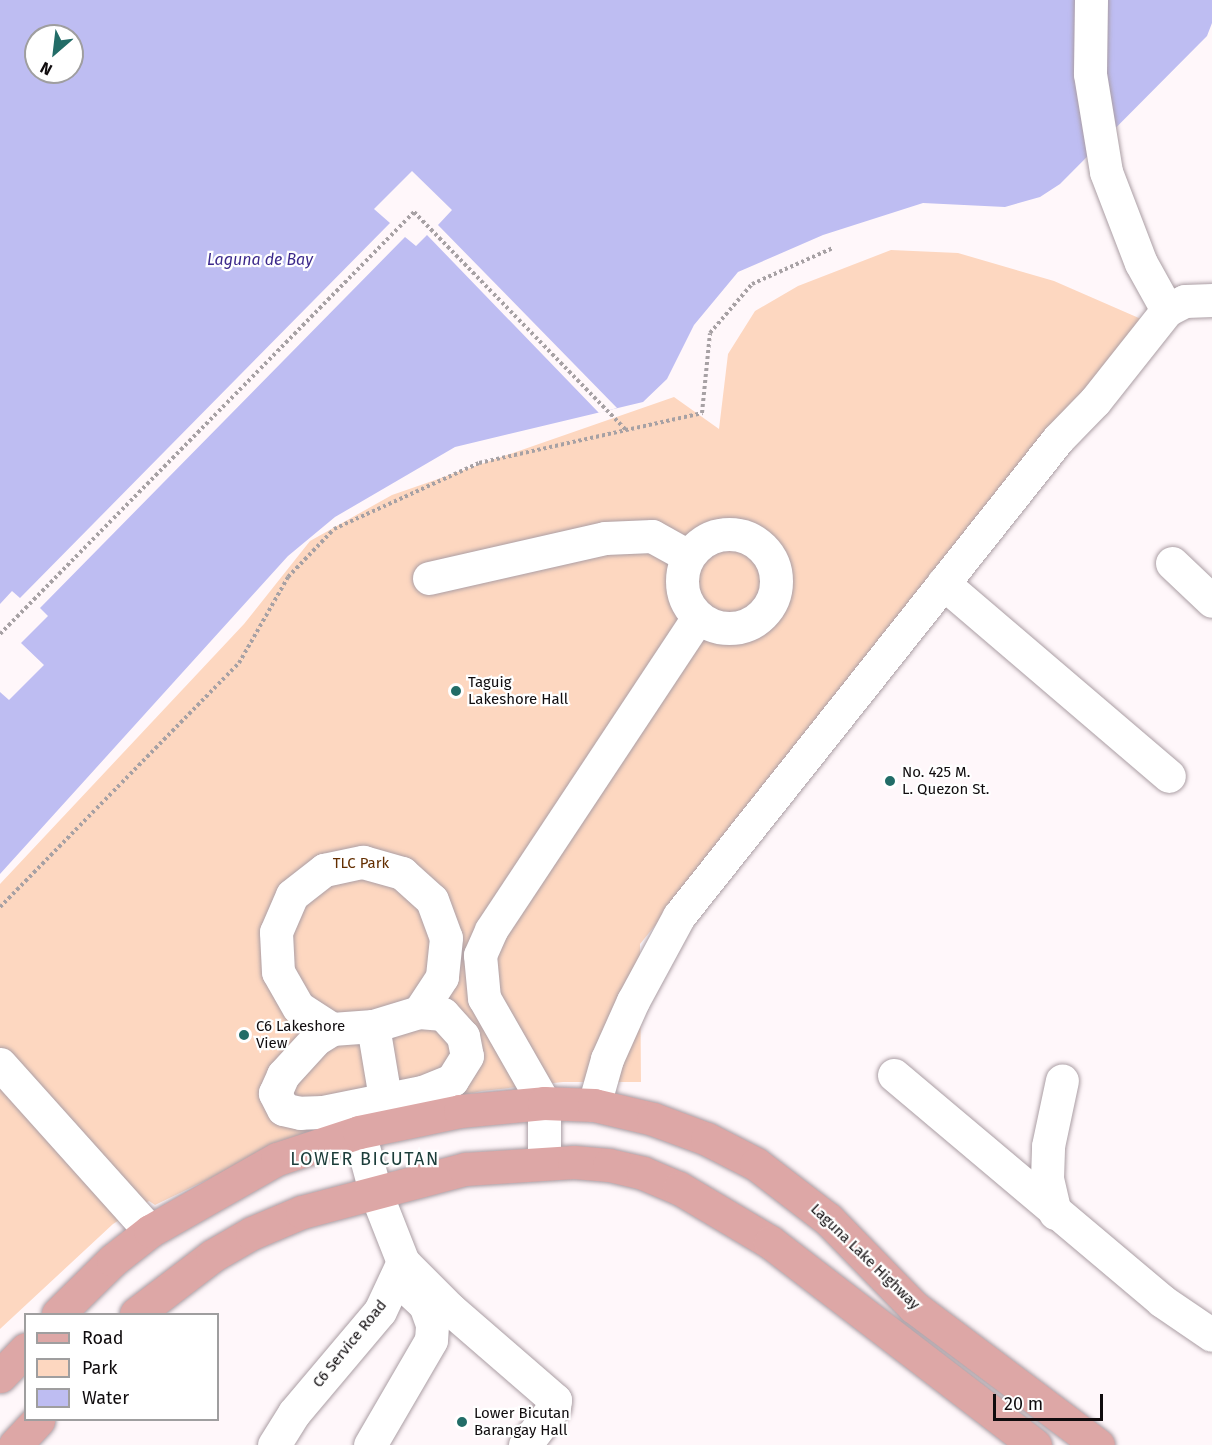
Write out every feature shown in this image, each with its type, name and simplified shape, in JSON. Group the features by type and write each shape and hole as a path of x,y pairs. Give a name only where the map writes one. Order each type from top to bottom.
{"main road":[{"name":"Laguna Lake Highway","path":"59,1313 113,1260 150,1231 277,1159 359,1132 460,1111 544,1103 594,1105 652,1119 707,1139 756,1164 828,1219 914,1307 1098,1445"},
{"path":"137,1313 178,1280 252,1233 302,1212 465,1169 544,1163 609,1165 643,1173 723,1211 828,1284 1035,1445"},
{"path":"0,1376 24,1351"},
{"path":"15,1445 36,1421"}],"street":[{"path":"1091,0 1090,74 1106,172 1141,263 1167,310"},
{"path":"594,1105 607,1059 633,1001 679,916 943,583 1167,310 1185,301 1212,300"},
{"path":"730,533 747,536 761,545 772,559 776,576 776,592 769,606 744,627 712,626 698,617 687,604 682,589 687,556 713,536 730,533"},
{"path":"429,578 605,538 652,536 687,556"},
{"path":"1172,563 1212,601"},
{"path":"943,583 1169,776"},
{"path":"544,1163 544,1103 484,998 479,976 480,955 491,930 698,617"},
{"path":"332,1029 298,1007 278,972 276,932 292,895 324,870 363,862 402,873 432,900 446,938 442,978 419,1011"},
{"path":"419,1011 443,1014 463,1036 467,1056 452,1080 422,1092 323,1112 300,1113 283,1108 275,1093 283,1075 316,1039 332,1029 373,1026 419,1011"},
{"path":"463,1036 497,1021"},
{"path":"373,1026 386,1098"},
{"path":"0,1064 150,1231"},
{"path":"894,1075 1162,1301 1212,1335"},
{"path":"1055,1213 1047,1178 1048,1146 1062,1080"},
{"path":"359,1132 400,1270 425,1305 432,1324 431,1340 370,1445"},
{"path":"400,1270 450,1308 555,1400 554,1407 525,1445"},
{"name":"C6 Service Road","path":"274,1445 294,1413 380,1311 400,1270"}],"path":[{"path":"0,634 414,212 627,430"}],"green space":[{"name":"TLC Park","path":"891,250 958,253 1054,281 1148,322 640,944 641,1082 563,1082 482,1091 319,1126 155,1205 149,1201 113,1224 0,1329 0,884 244,624 310,541 392,495 674,397 719,429 728,354 755,311 798,286"}],"water":[{"name":"Laguna de Bay","path":"0,0 1212,0 1212,23 1207,36 1060,184 1040,197 1005,207 923,203 823,235 738,272 694,325 667,379 643,402 455,447 335,517 288,556 0,874"}],"pier":[{"path":"412,171 452,210 438,225 617,408 599,413 427,235 416,246 405,237 40,608 48,616 21,643 44,665 9,700 0,692 0,604 12,591 20,598 390,223 374,209"}],"place":[{"name":"Taguig Lakeshore Hall","path":"456,691"},
{"name":"No. 425 M. L. Quezon St.","path":"890,781"},
{"name":"C6 Lakeshore View","path":"244,1035"},
{"name":"Lower Bicutan Barangay Hall","path":"462,1422"}],"district":[{"name":"LOWER BICUTAN","path":"365,1159"}]}
